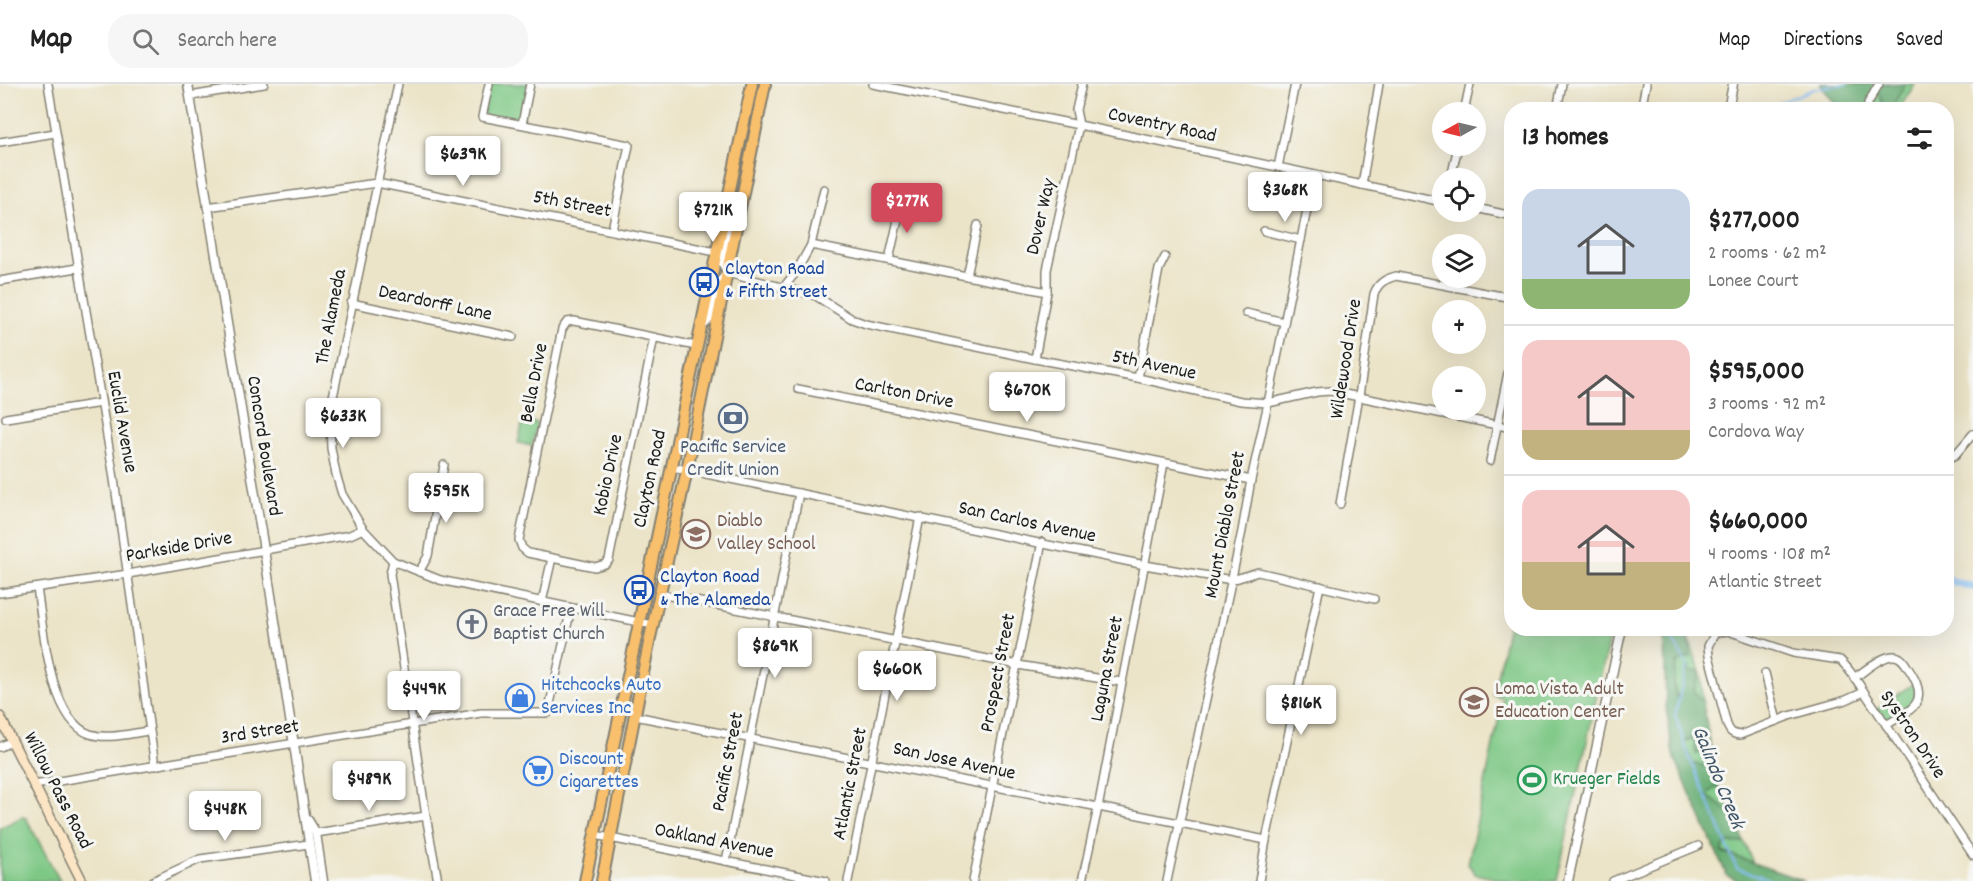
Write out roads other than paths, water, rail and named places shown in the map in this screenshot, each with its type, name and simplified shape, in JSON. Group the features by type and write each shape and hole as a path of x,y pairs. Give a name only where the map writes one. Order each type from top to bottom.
{"main road":[{"name":"Clayton Road","path":"585,881 752,84"},
{"name":"Clayton Road","path":"602,881 765,84"},
{"name":"Willow Pass Road","path":"0,717 82,881"}],"street":[{"name":"Euclid Avenue","path":"48,84 113,472 155,766"},
{"name":"Concord Boulevard","path":"188,84 315,881"},
{"path":"190,96 264,84"},
{"name":"The Alameda","path":"398,84 333,397 330,422 331,448 342,494 363,529 393,561 419,572 440,580 653,625"},
{"path":"489,84 482,117 629,145 612,230"},
{"path":"522,124 530,84"},
{"name":"Coventry Road","path":"873,84 1432,200"},
{"name":"Dover Way","path":"1035,359 1047,292 1047,270 1079,125 1076,110 1082,84"},
{"path":"1278,167 1295,84"},
{"path":"1362,185 1379,84"},
{"path":"1466,102 1470,84"},
{"path":"1559,102 1562,84"},
{"path":"1643,102 1646,84"},
{"path":"1730,102 1733,84"},
{"path":"1869,102 1879,84"},
{"path":"0,142 55,133"},
{"name":"Mount Diablo Street","path":"1167,881 1232,580 1314,175"},
{"name":"5th Street","path":"207,207 377,183 716,252"},
{"path":"783,288 796,272 811,245 824,189"},
{"path":"889,260 902,202"},
{"path":"699,331 710,319 718,283 727,273 721,261 730,223 726,205"},
{"path":"1486,210 1504,214"},
{"path":"967,276 978,225"},
{"path":"1264,231 1301,240"},
{"path":"811,245 1047,292"},
{"path":"1138,378 1159,269 1166,257"},
{"path":"0,281 77,268"},
{"name":"5th Avenue","path":"727,273 816,296 852,319 866,324 1138,378 1241,401 1268,403 1317,392 1330,392 1504,426"},
{"name":"Wildewood Drive","path":"1340,504 1377,286 1384,279 1396,276 1504,296"},
{"name":"Deardorff Lane","path":"351,303 513,337"},
{"path":"1246,313 1284,322"},
{"name":"Bella Drive","path":"552,558 528,553 522,548 519,540 562,329 567,322 574,321 696,346"},
{"name":"Kobio Drive","path":"552,558 595,567 609,560 654,337"},
{"name":"Carlton Drive","path":"798,389 1251,480"},
{"path":"1490,461 1504,394"},
{"path":"6,418 101,403"},
{"path":"1954,456 1973,434"},
{"name":"Laguna Street","path":"1082,881 1164,463"},
{"path":"419,572 428,556 444,465"},
{"name":"San Carlos Avenue","path":"672,466 1145,565 1232,580 1258,572 1374,599"},
{"name":"Pacific Street","path":"726,861 799,493"},
{"name":"Atlantic Street","path":"848,881 920,518"},
{"name":"Parkside Drive","path":"0,593 128,574 350,535 363,529"},
{"name":"Prospect Street","path":"974,881 1042,542"},
{"path":"542,602 552,558"},
{"path":"393,561 390,574 426,816 438,881"},
{"path":"1259,881 1320,586"},
{"path":"37,588 51,676 68,714 77,726 89,734 99,736 150,731"},
{"path":"660,594 1018,665 1121,682"},
{"name":"3rd Street","path":"34,785 481,713 548,713 571,608"},
{"path":"1569,881 1620,636"},
{"name":"Systron Drive","path":"1713,636 1708,646 1709,656 1730,732 1740,735 1777,721"},
{"name":"Systron Drive","path":"1743,636 1793,653 1840,660 1973,855"},
{"path":"1854,678 1885,657 1896,656 1901,658 1917,681 1919,693 1911,710 1886,725"},
{"path":"1765,674 1777,721 1846,700 1864,692"},
{"name":"San Jose Avenue","path":"635,716 1266,840"},
{"path":"0,747 12,741"},
{"name":"Concord Boulevard","path":"305,815 316,833 323,881"},
{"path":"316,833 426,816"},
{"name":"Oakland Avenue","path":"595,835 826,881"},
{"path":"153,881 200,859 309,844"},
{"path":"1613,881 1698,846"}],"waterway":[{"name":"Galindo Creek","path":"1782,102 1814,89 1847,84"},
{"path":"1954,582 1973,587"},
{"name":"Galindo Creek","path":"1671,636 1687,665 1675,715 1688,754 1737,869 1776,881"}],"place":[{"name":"Clayton Road & Fifth Street","path":"704,282"},
{"name":"Pacific Service Credit Union","path":"733,418"},
{"name":"Diablo Valley School","path":"696,534"},
{"name":"Clayton Road & The Alameda","path":"639,590"},
{"name":"Grace Free Will Baptist Church","path":"472,624"},
{"name":"Hitchcocks Auto Services Inc","path":"520,698"},
{"name":"Loma Vista Adult Education Center","path":"1474,702"},
{"name":"Discount Cigarettes","path":"538,771"},
{"name":"Krueger Fields","path":"1532,780"}]}
